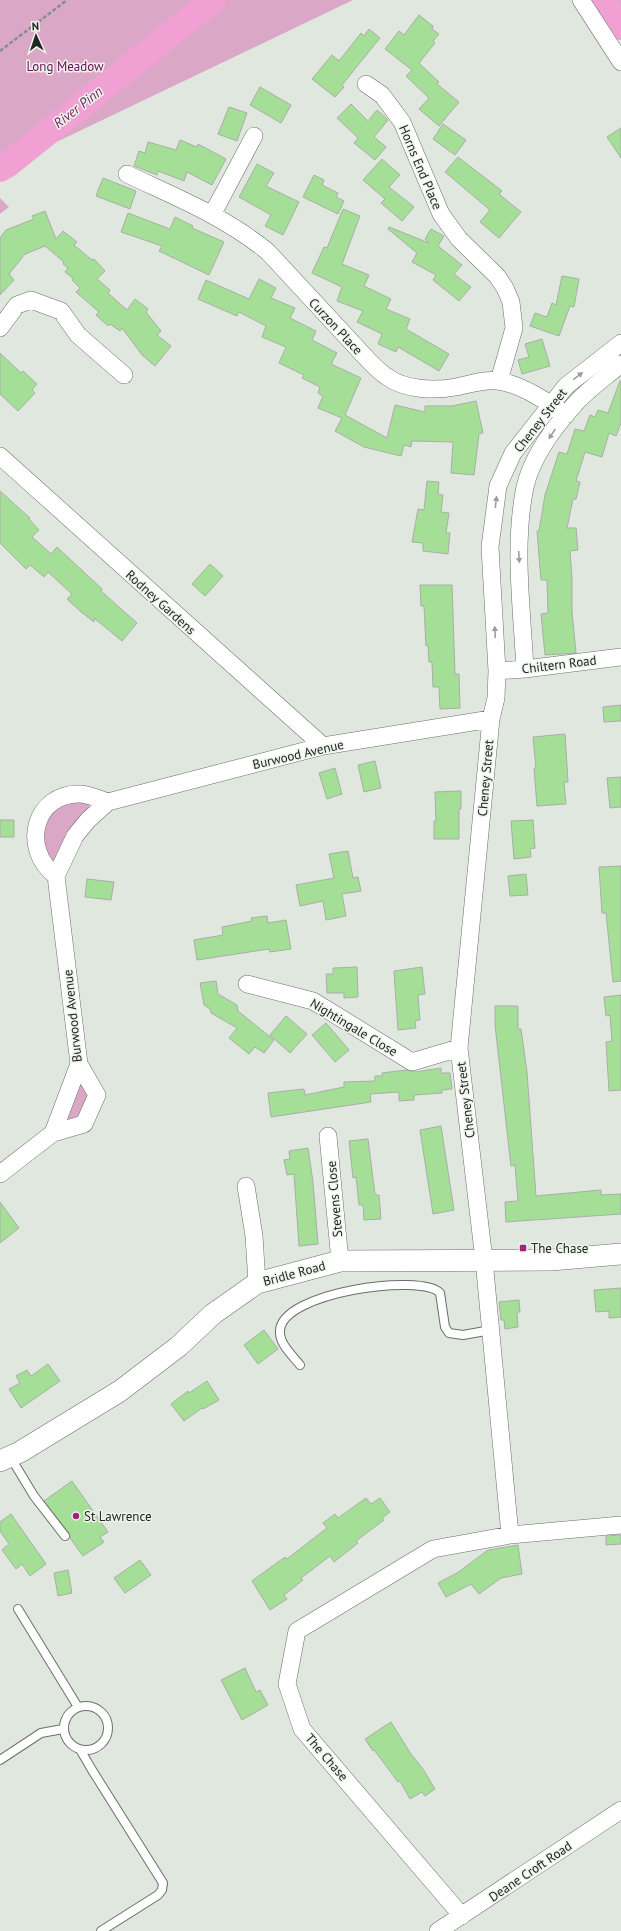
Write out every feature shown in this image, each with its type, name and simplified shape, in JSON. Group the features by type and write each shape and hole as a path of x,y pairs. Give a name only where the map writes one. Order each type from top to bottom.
{"street":[{"path":"581,0 621,62"},
{"name":"Horns End Place","path":"366,84 382,95 402,122 441,214 470,251 497,276 505,288 511,302 514,328 499,381"},
{"path":"212,215 254,136"},
{"name":"Curzon Place","path":"127,174 212,215 252,239 268,252 370,362 387,377 407,385 433,389 456,387 482,381 499,381 517,387 551,404 566,416"},
{"path":"0,328 17,305 31,300 61,311 78,335 124,375"},
{"name":"Cheney Street","path":"484,1260 459,1048 491,718 496,698 497,671 490,547 498,486 513,453 566,386 621,343"},
{"name":"Cheney Street","path":"525,669 519,548 526,486 536,460 576,403 621,364"},
{"name":"Rodney Gardens","path":"0,456 323,746"},
{"name":"Chiltern Road","path":"497,671 621,657"},
{"name":"Burwood Avenue","path":"53,1133 79,1064 56,876 75,836 88,820 108,802 323,746 491,718"},
{"path":"56,876 48,870 36,846 35,833 38,821 46,808 55,800 81,794 94,796 108,802"},
{"name":"Nightingale Close","path":"247,984 313,1001 412,1062 459,1048"},
{"path":"0,1174 53,1133 84,1124 97,1095 79,1064"},
{"name":"Stevens Close","path":"328,1136 340,1261"},
{"path":"246,1186 254,1236 258,1283"},
{"name":"Bridle Road","path":"5,1459 20,1452 120,1391 179,1346 213,1314 258,1283 340,1261 551,1260 621,1254"},
{"path":"484,1260 510,1535"},
{"name":"The Chase","path":"462,1916 302,1729 287,1684 297,1631 433,1549 510,1535 621,1525"},
{"name":"Deane Croft Road","path":"438,1931 621,1810"}],"lane":[{"path":"300,1365 282,1342 280,1331 283,1321 308,1302 328,1295 364,1289 410,1285 427,1286 436,1289 440,1293 444,1321 449,1333 463,1335 491,1330"},
{"path":"5,1459 65,1536"},
{"path":"18,1609 78,1707"},
{"path":"78,1707 95,1708 101,1712 106,1719 108,1727 104,1742 98,1748 90,1750 82,1750 69,1743 65,1737 63,1729 65,1720 70,1712 78,1707"},
{"path":"0,1760 41,1733 63,1729"},
{"path":"82,1750 92,1770 163,1882 162,1890 158,1895 101,1931"}],"path":[{"path":"0,51 67,0"}],"green space":[{"name":"Long Meadow","path":"0,0 353,0 0,169"},
{"path":"610,0 621,0 621,18"},
{"path":"0,198 9,207 0,214"},
{"path":"87,801 89,806 88,810 55,861 51,861 41,836 43,825 59,803"},
{"path":"80,1077 89,1095 80,1120 61,1125"}],"building":[{"path":"419,15 433,26 432,29 439,34 433,41 435,43 419,63 439,82 437,84 459,102 439,126 419,109 429,98 406,76 412,70 385,49 399,31 404,35"},
{"path":"369,29 380,38 342,85 344,87 335,97 312,79 332,55 339,61 361,33 364,36"},
{"path":"260,87 291,105 281,123 250,105"},
{"path":"351,104 368,121 377,110 388,120 374,137 386,147 375,160 354,143 358,138 337,118"},
{"path":"229,107 247,113 237,141 218,134"},
{"path":"443,124 466,140 455,155 433,139"},
{"path":"621,128 621,158 607,137"},
{"path":"180,140 197,147 198,144 226,159 212,185 187,172 184,181 158,171 157,175 134,166 139,151 145,153 148,142 176,150"},
{"path":"458,157 502,191 499,194 521,212 499,238 480,222 490,210 445,172"},
{"path":"382,159 400,175 389,187 414,207 402,221 381,203 385,199 363,180"},
{"path":"257,164 274,173 266,186 299,202 283,235 265,226 271,215 239,197"},
{"path":"314,175 324,180 322,185 338,193 336,197 344,201 338,214 303,197"},
{"path":"103,178 136,191 130,209 96,196"},
{"path":"343,209 360,216 342,264 369,275 364,286 391,299 386,309 410,319 406,329 449,354 439,371 398,347 396,352 378,344 382,334 357,322 363,311 337,301 342,287 312,273 324,247 327,248"},
{"path":"45,211 56,239 63,231 77,242 74,245 92,260 94,259 105,271 97,279 110,290 108,293 127,310 135,299 148,309 146,312 161,331 157,335 171,346 155,366 142,355 122,328 120,331 110,324 108,326 96,315 99,312 76,292 80,288 72,280 74,279 65,272 68,268 63,264 64,262 45,246 25,254 9,274 14,280 0,295 0,238 6,230 34,219 32,216"},
{"path":"128,213 170,229 175,217 193,226 192,228 224,242 209,275 159,251 162,246 121,232"},
{"path":"389,227 429,243 425,239 431,229 444,236 438,246 462,265 454,274 471,287 459,301 433,280 436,275 412,262 417,253 388,229"},
{"path":"562,276 579,279 574,307 570,306 559,336 530,326 535,313 547,317 552,303 556,305"},
{"path":"259,279 276,288 271,298 295,308 290,318 316,331 312,340 337,353 331,364 361,378 345,415 387,438 395,405 425,412 425,406 452,406 476,401 483,433 479,434 474,475 451,473 453,442 412,441 411,447 404,445 401,456 364,447 335,431 342,418 318,408 323,396 318,393 320,387 302,378 304,375 279,363 286,347 262,337 266,326 239,312 237,316 198,299 206,280 249,299"},
{"path":"542,339 550,366 522,374 518,360 529,357 525,344"},
{"path":"0,353 21,373 23,371 37,384 32,390 35,393 18,411 0,394"},
{"path":"620,381 621,423 616,436 609,433 602,457 585,452 576,481 580,482 576,499 573,499 567,528 576,528 578,550 570,551 572,612 576,653 545,655 541,614 548,613 547,580 541,580 537,531 539,531 545,495 559,452 567,454 575,429 584,431 590,415 595,417 598,410 608,413"},
{"path":"427,481 439,482 438,494 443,495 441,512 449,513 446,533 450,533 448,554 423,551 423,543 412,542 418,509 424,510"},
{"path":"0,491 30,518 29,519 39,530 32,537 51,554 57,547 102,589 101,591 137,623 122,641 94,618 94,622 67,599 72,594 48,572 44,577 30,565 26,569 0,543"},
{"path":"210,564 223,576 205,596 192,584"},
{"path":"420,585 452,585 455,674 459,674 460,708 440,709 439,687 433,687 432,662 429,662 428,645 426,646 424,606 421,606"},
{"path":"621,705 621,721 604,722 603,707"},
{"path":"565,734 568,782 564,782 566,804 537,806 534,768 536,768 533,737"},
{"path":"375,761 381,788 364,792 358,765"},
{"path":"335,768 342,794 327,799 319,773"},
{"path":"621,777 621,807 610,808 607,778"},
{"path":"461,791 461,809 459,809 459,839 434,839 434,821 436,821 435,792"},
{"path":"0,820 14,820 14,837 0,837"},
{"path":"533,820 535,848 530,849 531,857 514,859 511,821"},
{"path":"348,851 353,878 358,877 361,891 342,894 346,916 326,920 323,901 300,906 296,885 334,878 329,854"},
{"path":"621,866 621,981 613,982 606,913 602,913 599,867"},
{"path":"526,874 528,895 510,896 508,876"},
{"path":"87,879 114,882 111,900 85,897"},
{"path":"267,916 268,923 286,920 291,949 270,952 269,949 197,960 194,940 223,935 222,927 252,921 251,918"},
{"path":"357,967 358,997 344,998 344,993 327,993 326,974 333,974 333,968"},
{"path":"422,967 425,994 418,995 420,1020 415,1021 416,1028 398,1030 394,971"},
{"path":"216,981 218,994 237,1005 238,1011 274,1040 264,1053 255,1047 249,1054 229,1038 237,1028 211,1013 210,1009 204,1005 200,983"},
{"path":"621,995 621,1090 609,1091 606,1042 612,1041 610,1015 606,1016 604,997"},
{"path":"495,1006 518,1006 518,1029 521,1029 527,1072 536,1196 601,1190 601,1195 621,1194 621,1214 506,1222 505,1202 518,1201 515,1165 511,1166 495,1025"},
{"path":"286,1016 307,1034 290,1053 270,1035"},
{"path":"326,1023 349,1050 335,1062 312,1035"},
{"path":"441,1068 441,1073 450,1073 452,1089 442,1090 442,1093 414,1095 414,1100 399,1101 399,1092 370,1094 371,1102 271,1117 268,1093 304,1089 305,1095 344,1087 344,1082 375,1081 375,1076 382,1076 382,1073 406,1070 415,1072"},
{"path":"441,1126 454,1210 433,1214 420,1130"},
{"path":"368,1139 375,1195 379,1195 381,1219 364,1220 363,1205 359,1205 356,1177 353,1178 349,1141"},
{"path":"308,1148 313,1182 318,1244 299,1246 294,1174 287,1175 284,1160 290,1159 289,1151"},
{"path":"0,1202 19,1228 0,1243"},
{"path":"621,1288 621,1317 609,1318 609,1311 596,1312 594,1290"},
{"path":"519,1300 520,1312 517,1312 518,1327 505,1329 504,1320 501,1320 499,1302"},
{"path":"264,1330 278,1349 258,1364 244,1345"},
{"path":"48,1364 60,1381 21,1408 9,1389 20,1383 16,1376 27,1370 31,1376"},
{"path":"207,1381 219,1400 203,1409 202,1408 184,1421 171,1404 188,1391 189,1393"},
{"name":"St Lawrence","path":"72,1481 108,1532 100,1537 104,1542 83,1556 70,1538 69,1533 44,1501"},
{"path":"366,1498 371,1504 380,1498 390,1512 382,1518 384,1520 356,1541 358,1543 334,1562 330,1556 301,1578 303,1580 284,1595 287,1599 270,1610 252,1581 285,1557 287,1559 327,1528 323,1523 335,1514 338,1518"},
{"path":"11,1514 46,1564 30,1576 22,1564 16,1569 2,1550 9,1544 0,1531 0,1522"},
{"path":"621,1535 621,1544 606,1545 606,1536"},
{"path":"518,1545 522,1574 501,1578 479,1594 471,1584 446,1597 438,1583 457,1573 488,1550"},
{"path":"140,1560 151,1575 125,1593 114,1578"},
{"path":"68,1570 72,1593 58,1596 54,1573"},
{"path":"245,1668 256,1692 260,1690 268,1705 242,1720 221,1680"},
{"path":"391,1722 435,1789 425,1796 422,1792 410,1799 400,1781 398,1782 365,1739"}],"waterway":[{"name":"River Pinn","path":"0,169 7,165 213,0"},
{"name":"River Pinn","path":"603,0 621,27"}],"place":[{"name":"The Chase","path":"523,1248"},
{"name":"St Lawrence","path":"76,1516"}]}
